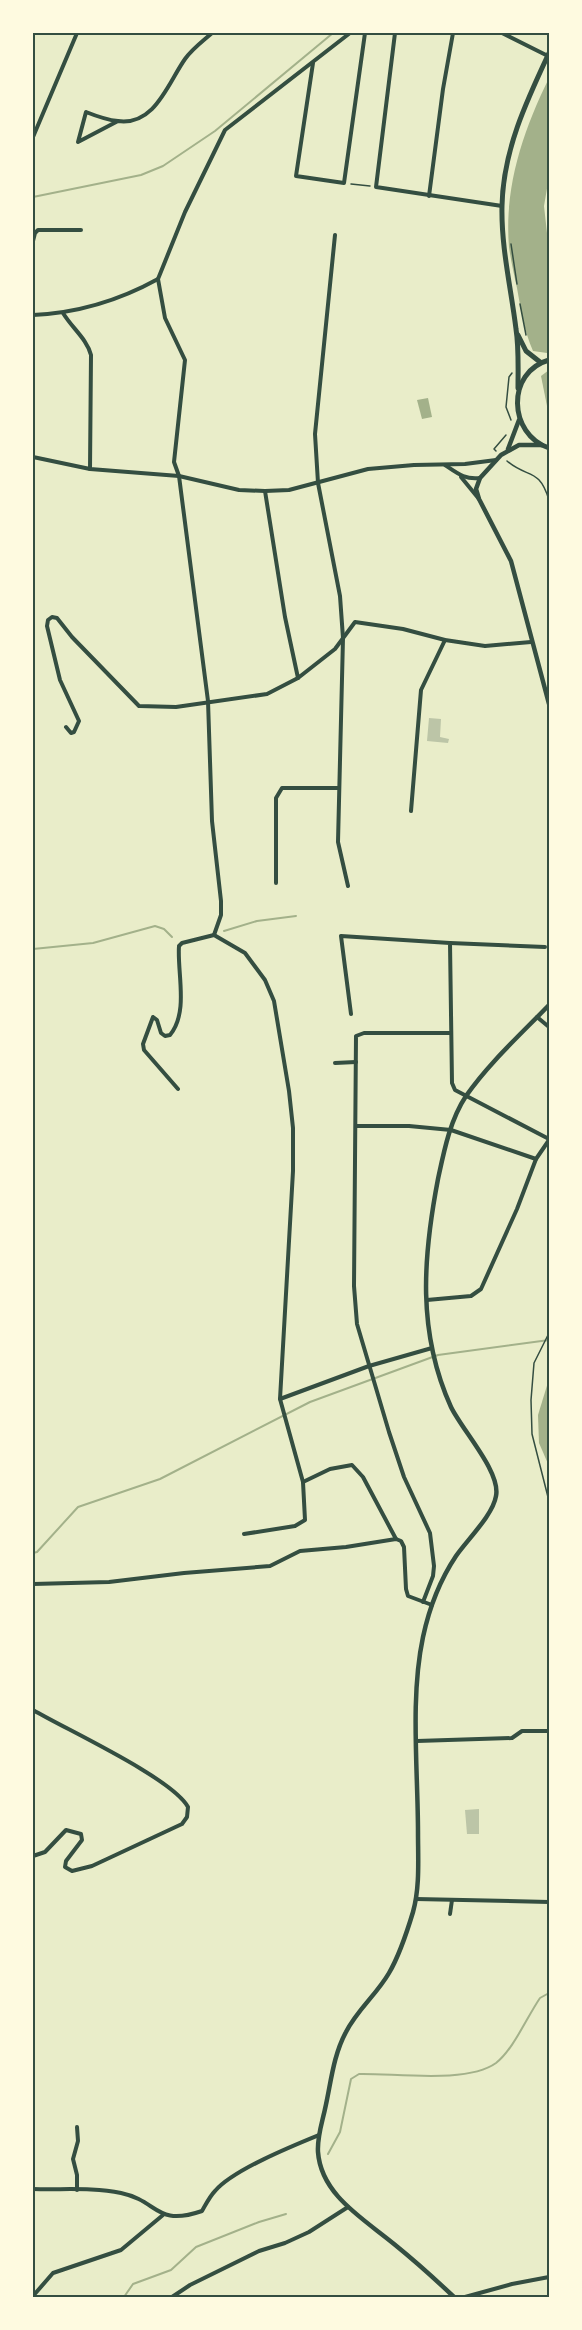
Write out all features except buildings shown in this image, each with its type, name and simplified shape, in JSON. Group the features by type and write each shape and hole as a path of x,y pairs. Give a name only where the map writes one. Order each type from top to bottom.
{"main road":[{"path":"546,446 532,439 519,420 517,331 504,245 502,206 505,173 515,129 548,55"},
{"path":"517,331 526,351 540,362"},
{"path":"518,388 528,373 540,362 549,360"},
{"path":"519,420 508,449 480,478 476,489 511,561 549,704"},
{"path":"508,449 531,444 546,446"},
{"path":"454,2297 416,2262 348,2206 323,2176 318,2152 319,2135 335,2059 345,2033 389,1973 412,1916 416,1899 418,1664 423,1633 432,1605 453,1559 492,1508 496,1495 493,1478 457,1419 432,1351 425,1267 440,1170 451,1130 466,1097 549,1005"}],"street":[{"path":"33,137 77,33"},
{"path":"118,122 86,112 78,142 118,122 143,116 158,104 186,57 212,33"},
{"path":"214,935 220,915 221,901 212,821 208,701 179,476 174,456 185,360 165,318 158,279 185,212 225,130 350,33"},
{"path":"313,62 296,176 344,183 365,33"},
{"path":"395,33 376,186 502,206"},
{"path":"429,196 453,33"},
{"path":"502,33 548,55"},
{"path":"33,241 38,231 81,230"},
{"path":"335,235 315,434 318,483 340,596 343,638 338,842 348,886"},
{"path":"33,315 63,314 133,293 158,279"},
{"path":"63,314 89,346 91,355 90,469"},
{"path":"33,457 90,469 179,476 239,490 265,491 289,490 368,469 484,463 497,460"},
{"path":"445,465 460,476 479,499"},
{"path":"460,476 480,478"},
{"path":"265,491 285,617 298,678"},
{"path":"66,727 73,735 79,721 60,680 47,626 48,620 52,617 57,618 72,637 139,706 176,706 267,694 298,678 335,648 355,622 486,646 531,642"},
{"path":"411,811 421,690 445,640"},
{"path":"276,883 276,798 282,788 339,788"},
{"path":"178,1089 146,1055 143,1044 153,1017 157,1020 160,1032 165,1036 170,1035 175,1029 180,998 179,946 182,943 214,935 245,953 265,980 274,1001 293,1128 293,1171 279,1399 303,1482 305,1520 295,1526 244,1534"},
{"path":"351,1014 341,936 545,947"},
{"path":"427,1300 471,1296 481,1289 536,1160 549,1139 455,1090 452,1083 450,943"},
{"path":"537,1017 549,1027"},
{"path":"423,1602 433,1576 430,1533 404,1477 357,1324 354,1286 356,1036 451,1033"},
{"path":"335,1063 356,1062"},
{"path":"356,1126 409,1126 451,1130 536,1160"},
{"path":"279,1399 369,1366 432,1351"},
{"path":"303,1482 330,1469 352,1465 363,1477 396,1539"},
{"path":"33,1584 118,1581 270,1566 300,1551 396,1539 404,1546 408,1596 432,1605"},
{"path":"33,1710 142,1769 177,1792 188,1807 188,1817 182,1824 92,1866 72,1871 65,1867 66,1861 82,1840 81,1834 71,1830 66,1830 45,1852 33,1856"},
{"path":"417,1741 512,1738 522,1731 549,1731"},
{"path":"416,1899 549,1902"},
{"path":"450,1914 452,1900"},
{"path":"76,2190 77,2175 73,2159 78,2141 77,2127"},
{"path":"33,2189 122,2193 143,2202 163,2215 183,2217 202,2211 214,2191 229,2179 286,2149 319,2135"},
{"path":"172,2297 190,2285 259,2251 309,2232 348,2206"},
{"path":"33,2296 53,2273 121,2250 163,2215"},
{"path":"465,2297 549,2277"}],"path":[{"path":"344,183 376,186"},
{"path":"511,239 517,285"},
{"path":"519,296 527,339"},
{"path":"510,427 511,421 506,407 508,377 511,374"},
{"path":"495,451 494,449 508,433"},
{"path":"508,462 516,469 535,475 544,484 549,500"},
{"path":"548,1334 534,1363 531,1400 532,1434 549,1501"}],"shaded area":[{"path":"549,78 549,177 544,206 549,251 549,353 547,353 533,351 527,335 509,247 508,225 509,203 517,160 531,118"},
{"path":"549,370 549,416 541,376"},
{"path":"428,398 432,417 422,419 417,400"},
{"path":"549,1379 549,1466 539,1443 538,1415"}],"waterway":[{"path":"33,197 141,175 163,166 215,131 333,33"},
{"path":"224,931 257,921 296,916"},
{"path":"33,949 93,943 155,926 164,929 172,937"},
{"path":"33,1553 37,1552 78,1507 160,1479 310,1402 438,1355 549,1340"},
{"path":"328,2154 340,2132 351,2079 359,2074 430,2076 467,2073 483,2069 496,2063 502,2057 514,2042 540,1998 549,1993"},
{"path":"124,2297 133,2284 171,2270 196,2247 286,2214"}]}
